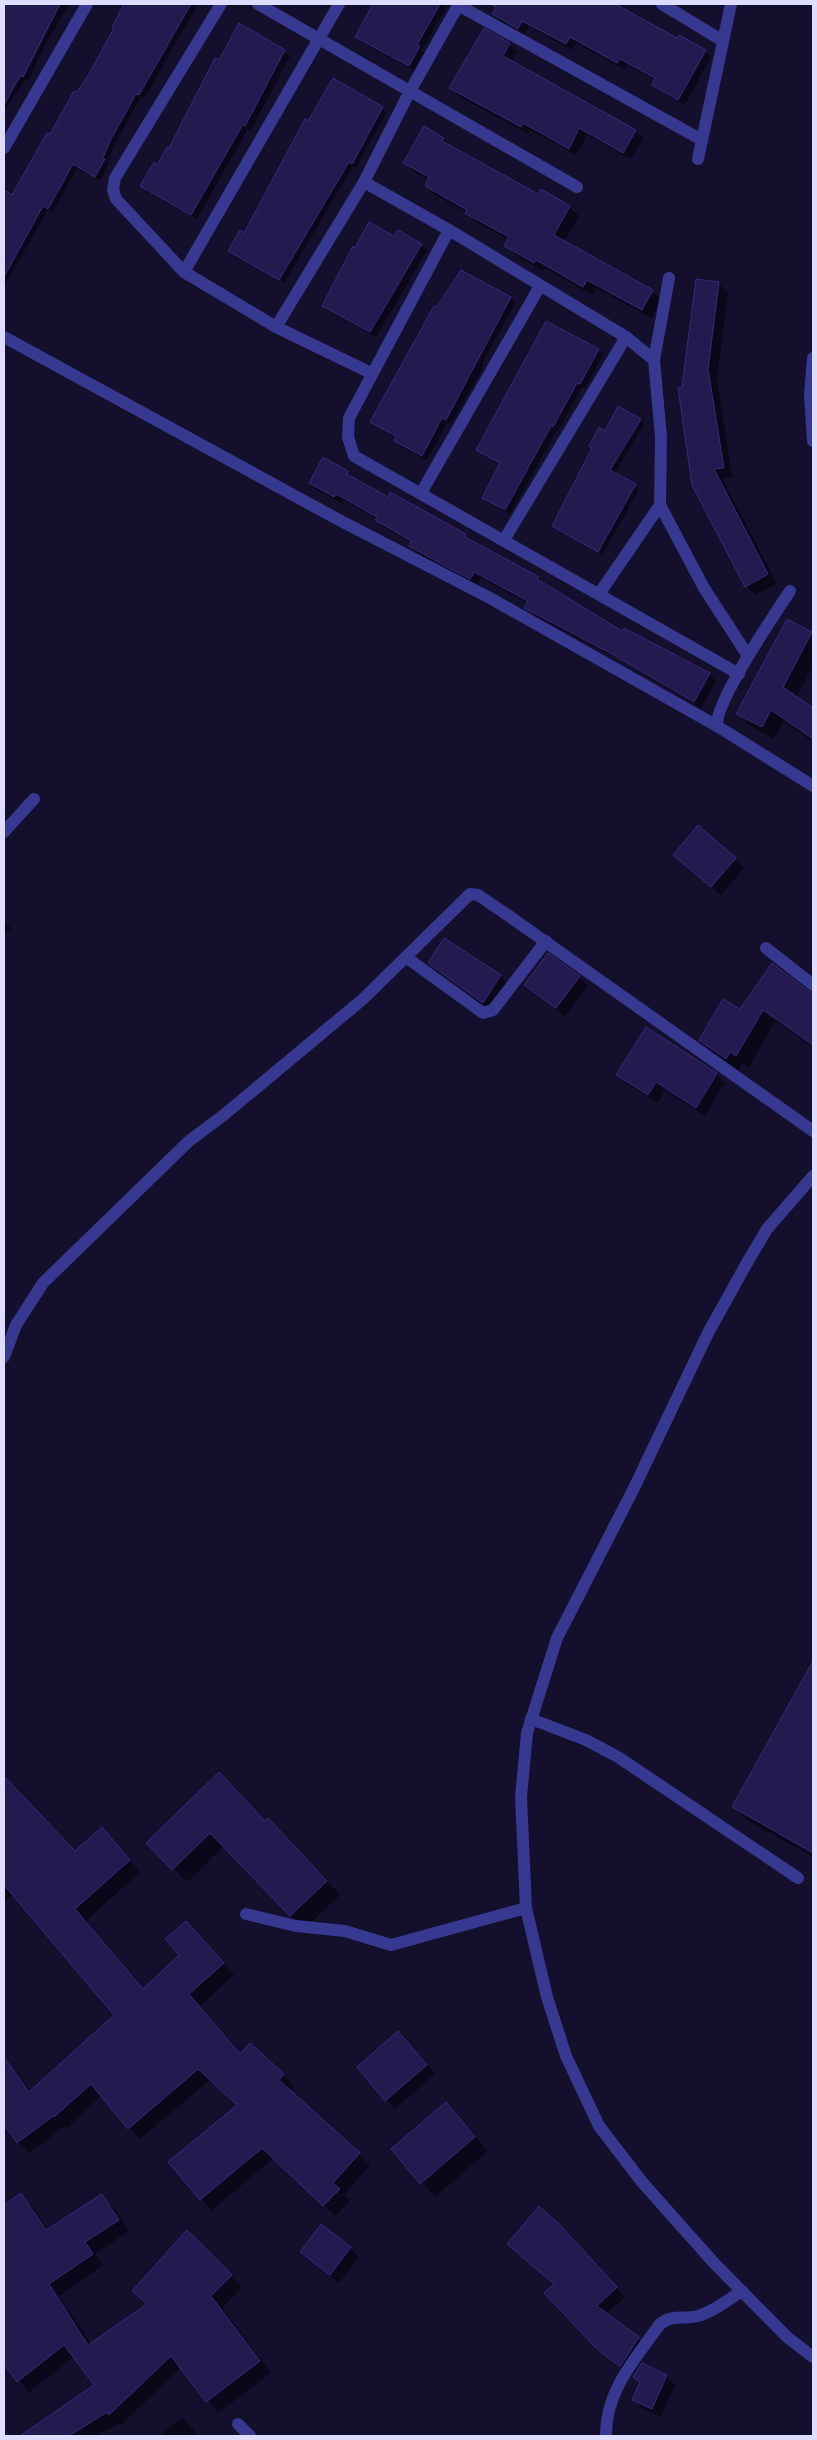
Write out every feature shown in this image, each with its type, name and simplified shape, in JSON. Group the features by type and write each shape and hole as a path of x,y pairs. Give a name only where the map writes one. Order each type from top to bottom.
{"street":[{"path":"4,148 87,4"},
{"path":"221,4 115,178 113,190 119,203 184,272 276,327 371,373"},
{"path":"258,4 577,187"},
{"path":"184,272 339,4"},
{"path":"276,327 364,182 410,90 458,4 702,140"},
{"path":"662,4 723,41"},
{"path":"698,159 731,4"},
{"path":"364,182 449,230 626,337 654,360"},
{"path":"449,230 371,373 349,418 347,428 350,448 354,456 739,674"},
{"path":"669,278 654,360 661,437 660,504 704,588 748,656"},
{"path":"421,493 540,286"},
{"path":"4,337 330,516 490,598 718,726 813,786"},
{"path":"504,540 626,337"},
{"path":"813,358 810,394 813,441"},
{"path":"599,594 660,504"},
{"path":"718,726 720,711 748,656 790,591"},
{"path":"4,832 34,799"},
{"path":"4,1357 16,1325 43,1283 189,1141 225,1114 363,999 472,894 478,895 546,942 811,1129"},
{"path":"407,958 483,1013 493,1010 546,942"},
{"path":"766,948 813,985"},
{"path":"813,1177 767,1229 708,1333 634,1488 557,1638 527,1733 521,1797 520,1910 566,2056 599,2126 642,2182 714,2263 787,2338 813,2357"},
{"path":"531,1719 586,1740 618,1757 798,1878"},
{"path":"246,1914 296,1926 346,1931 391,1945 520,1910"},
{"path":"606,2436 606,2425 617,2385 660,2324 670,2317 690,2318 704,2314 740,2289"},
{"path":"238,2424 250,2436"}],"building":[{"path":"4,4 60,4 23,77 20,76 4,105"},
{"path":"124,4 191,4 139,95 136,94 111,139 103,158 105,159 95,177 73,164 48,209 43,206 4,277 4,190 12,195 47,133 50,134 74,91 77,92 89,74 114,28 112,27"},
{"path":"373,4 440,4 417,45 420,46 409,66 355,37"},
{"path":"490,4 615,4 677,38 679,35 706,50 678,100 652,85 655,78 620,59 617,63 570,37 566,44 522,21 518,29 492,14 496,7"},
{"path":"239,23 285,50 245,126 243,124 191,215 140,186 154,162 157,165 167,147 169,148 215,58 219,60"},
{"path":"484,28 510,43 503,56 636,130 623,153 579,128 569,149 523,123 521,127 449,88"},
{"path":"333,78 383,107 352,164 349,162 279,280 228,251 240,230 244,233 305,119 308,121"},
{"path":"424,126 444,138 442,141 538,194 541,189 570,206 554,235 653,290 642,310 587,280 583,287 536,260 534,263 504,246 509,237 465,213 467,210 425,186 429,177 403,163"},
{"path":"369,222 394,236 398,230 422,244 370,332 322,306 353,246 355,248"},
{"path":"461,270 511,297 446,420 442,418 422,456 394,441 396,436 370,422 434,306 437,307"},
{"path":"696,279 719,282 708,369 724,468 714,469 768,574 745,587 692,485 678,388 682,387"},
{"path":"546,321 599,349 580,384 577,383 553,427 551,426 505,510 482,498 500,463 476,450"},
{"path":"618,406 641,419 610,470 636,484 598,552 552,526 592,448 589,446 599,427 605,431"},
{"path":"323,457 348,471 347,474 388,497 390,492 466,534 465,537 539,577 537,579 622,631 624,628 710,673 694,702 610,653 524,608 528,601 474,572 470,579 443,565 409,546 411,541 375,520 377,517 336,494 334,497 309,483"},
{"path":"787,619 812,632 783,687 813,708 813,739 771,710 762,727 736,714"},
{"path":"698,825 736,858 711,887 673,855"},
{"path":"444,938 501,975 483,1003 428,963"},
{"path":"548,953 580,976 556,1008 524,985"},
{"path":"772,963 813,993 813,1045 763,1010 736,1056 730,1052 726,1059 699,1040 723,999 740,1009"},
{"path":"646,1027 717,1073 696,1108 656,1082 648,1095 616,1075"},
{"path":"813,1661 813,1853 732,1807"},
{"path":"219,1772 265,1821 268,1818 327,1881 290,1916 210,1833 172,1870 146,1843"},
{"path":"4,1776 75,1851 102,1827 130,1860 75,1909 143,1989 179,1955 165,1939 186,1921 224,1963 189,1994 240,2054 250,2043 284,2074 279,2080 360,2153 333,2183 340,2189 323,2206 262,2148 200,2200 168,2162 237,2105 198,2069 128,2129 91,2084 54,2117 17,2143 4,2124 4,2057 29,2092 114,2015 4,1885"},
{"path":"398,2031 427,2065 385,2101 357,2067"},
{"path":"446,2102 475,2137 420,2184 391,2149"},
{"path":"21,2193 46,2230 102,2194 119,2220 85,2242 93,2254 49,2284 88,2345 147,2304 132,2291 187,2230 232,2275 211,2296 260,2361 206,2402 171,2356 109,2415 107,2412 69,2436 20,2436 94,2385 64,2345 17,2382 4,2364 4,2205"},
{"path":"539,2206 559,2224 617,2287 597,2306 639,2337 620,2367 596,2348 544,2293 554,2284 507,2244"},
{"path":"321,2224 351,2247 330,2275 300,2252"},
{"path":"642,2363 667,2375 652,2409 632,2400 640,2382 633,2377"}]}
